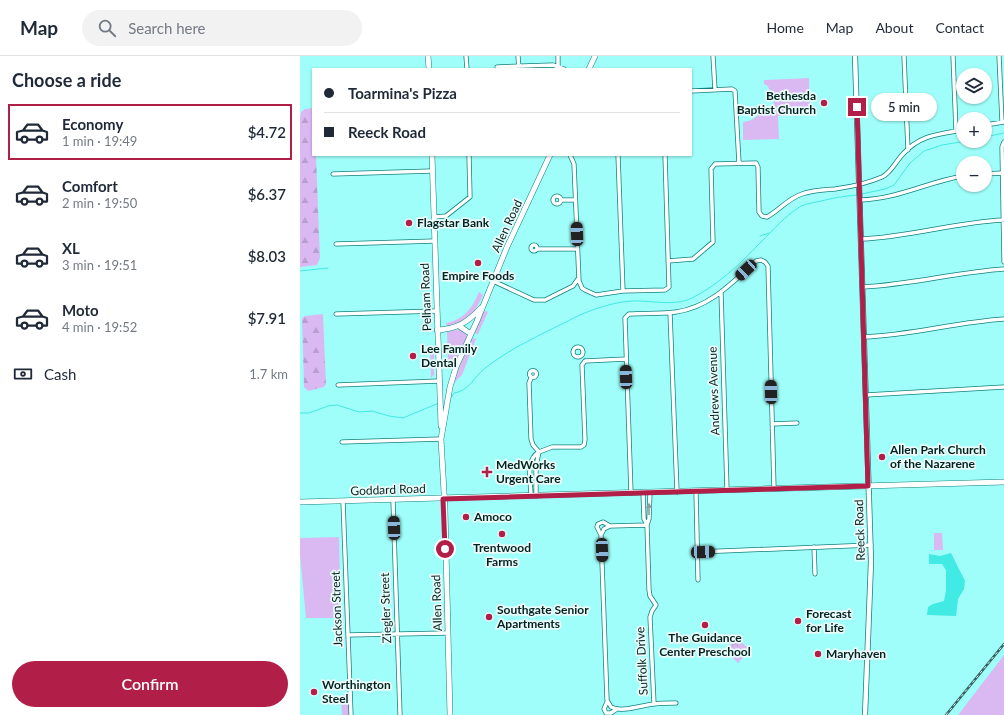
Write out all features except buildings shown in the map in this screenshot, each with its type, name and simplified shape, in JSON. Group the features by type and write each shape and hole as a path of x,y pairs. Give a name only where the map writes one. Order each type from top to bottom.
{"main road":[{"path":"428,56 429,68"},
{"path":"589,68 595,56"},
{"name":"Pelham Road","path":"432,156 441,439"},
{"name":"Allen Road","path":"450,715 441,439 448,394 459,360 550,156"},
{"name":"Allen Road","path":"437,330 459,326 473,317 483,306"},
{"path":"459,326 471,334"},
{"path":"438,364 449,365 459,360"},
{"name":"Goddard Road","path":"300,502 1004,482"}],"street":[{"path":"466,56 467,68"},
{"path":"518,56 519,68"},
{"path":"558,56 558,67"},
{"path":"713,56 715,90"},
{"name":"Reeck Road","path":"855,56 871,545 871,582 865,715"},
{"path":"904,56 908,150"},
{"path":"668,260 693,260 712,244 714,240 711,167 715,164 755,163 757,165 759,212 764,217 769,216 788,200 802,194 816,190 841,188 885,175 908,150 930,136 956,131 953,56"},
{"path":"992,124 1003,122 999,56"},
{"path":"497,67 519,68 553,65 561,68"},
{"path":"692,91 732,89 735,91 739,163"},
{"path":"1004,143 1002,147 1004,262"},
{"path":"434,217 446,216 470,197 469,156"},
{"path":"570,156 574,164 579,278 582,288 592,294 600,295 624,291 666,290 669,286 664,156"},
{"path":"618,156 624,291"},
{"path":"333,174 432,171"},
{"path":"992,174 1003,173"},
{"path":"860,199 898,195 933,183 956,178"},
{"path":"561,200 575,200"},
{"path":"862,239 896,236 974,222 1003,220"},
{"path":"336,244 435,241"},
{"path":"537,249 577,249"},
{"path":"631,493 624,320 626,316 629,314 670,312 697,306 721,292 756,261 761,260 768,266 774,489"},
{"path":"863,287 894,285 976,271 1004,268"},
{"path":"493,281 534,300 540,301 573,286 579,278"},
{"name":"Andrews Avenue","path":"721,292 727,490"},
{"path":"336,314 437,311"},
{"path":"670,312 677,492"},
{"path":"864,337 897,335 983,320 1004,319"},
{"path":"581,356 584,361"},
{"path":"584,361 626,359"},
{"path":"539,452 548,448 579,447 584,445 582,365 584,361"},
{"path":"531,378 529,383 531,439 533,445 539,452"},
{"path":"338,385 439,381"},
{"path":"866,395 1004,387"},
{"path":"772,424 797,423"},
{"path":"342,442 441,439"},
{"path":"534,496 536,466 539,452"},
{"path":"696,491 698,580"},
{"name":"Suffolk Drive","path":"650,492 649,519 647,525 649,590 650,596 656,606 650,617 654,704"},
{"name":"Suffolk Drive","path":"643,493 644,519 647,525"},
{"name":"Ziegler Street","path":"393,500 400,715"},
{"name":"Jackson Street","path":"343,501 351,715"},
{"path":"610,526 606,523 600,522 597,527 601,535 607,702 604,709 606,713 612,713 617,709"},
{"path":"601,535 604,529 610,526 647,525"},
{"path":"698,552 871,545"},
{"path":"814,548 815,574"},
{"path":"348,635 448,632"},
{"path":"607,702 617,709 637,708 654,704 676,703"}],"green space":[{"path":"809,78 810,114 778,116 779,139 743,140 743,122 752,120 774,105 773,98 768,86 764,84 764,80"},
{"path":"312,108 312,156 316,156 320,258 317,265 300,267 300,118 301,112 305,109"},
{"path":"479,292 483,295 477,308 470,316 465,320 447,327 446,323 458,319 467,312 474,303"},
{"path":"483,312 488,312 478,334 476,334 475,331"},
{"path":"323,314 326,384 324,387 308,391 304,387 302,318 305,316"},
{"path":"460,329 466,332 468,336 458,356 448,363 447,332"},
{"path":"474,338 476,339 462,375 454,383 453,382 471,340"},
{"path":"430,348 434,349 434,375 431,378"},
{"path":"934,533 942,533 943,550 934,550"},
{"path":"339,537 341,618 306,618 300,555 300,538"},
{"path":"737,638 750,650 738,663 725,650"},
{"path":"1004,655 1004,715 958,715"},
{"path":"344,694 349,698 349,715 342,715 341,698"}],"water":[{"path":"951,553 965,581 964,589 958,599 956,616 927,615 928,607 944,601 946,591 946,570 942,564 929,564 929,554 940,556"}],"waterway":[{"path":"992,136 1004,133"},
{"path":"862,194 885,189 894,185 910,163 924,151 942,145 956,143"},
{"path":"451,398 454,393 464,390 480,372 504,355 536,337 583,314 608,305 624,302 639,301 670,303 685,301 692,298 702,293 728,274 745,259 774,228 801,206 834,198 857,195"},
{"path":"760,236 769,233"},
{"path":"300,271 328,268"},
{"path":"300,413 309,413 328,406 337,405 359,412 372,411 403,418 439,403"}],"railway":[{"path":"946,715 1004,644"}],"place":[{"name":"Bethesda Baptist Church","path":"824,103"},
{"name":"Flagstar Bank","path":"409,223"},
{"name":"Empire Foods","path":"478,263"},
{"name":"Lee Family Dental","path":"413,356"},
{"name":"Allen Park Church of the Nazarene","path":"882,457"},
{"name":"MedWorks Urgent Care","path":"487,472"},
{"name":"Amoco","path":"466,517"},
{"name":"Trentwood Farms","path":"502,534"},
{"name":"Southgate Senior Apartments","path":"489,617"},
{"name":"Forecast for Life","path":"798,621"},
{"name":"The Guidance Center Preschool","path":"705,625"},
{"name":"Maryhaven","path":"818,654"},
{"name":"Worthington Steel","path":"314,692"}],"route":[{"path":"445,549 445,512 443,499 868,486 857,107"}]}
